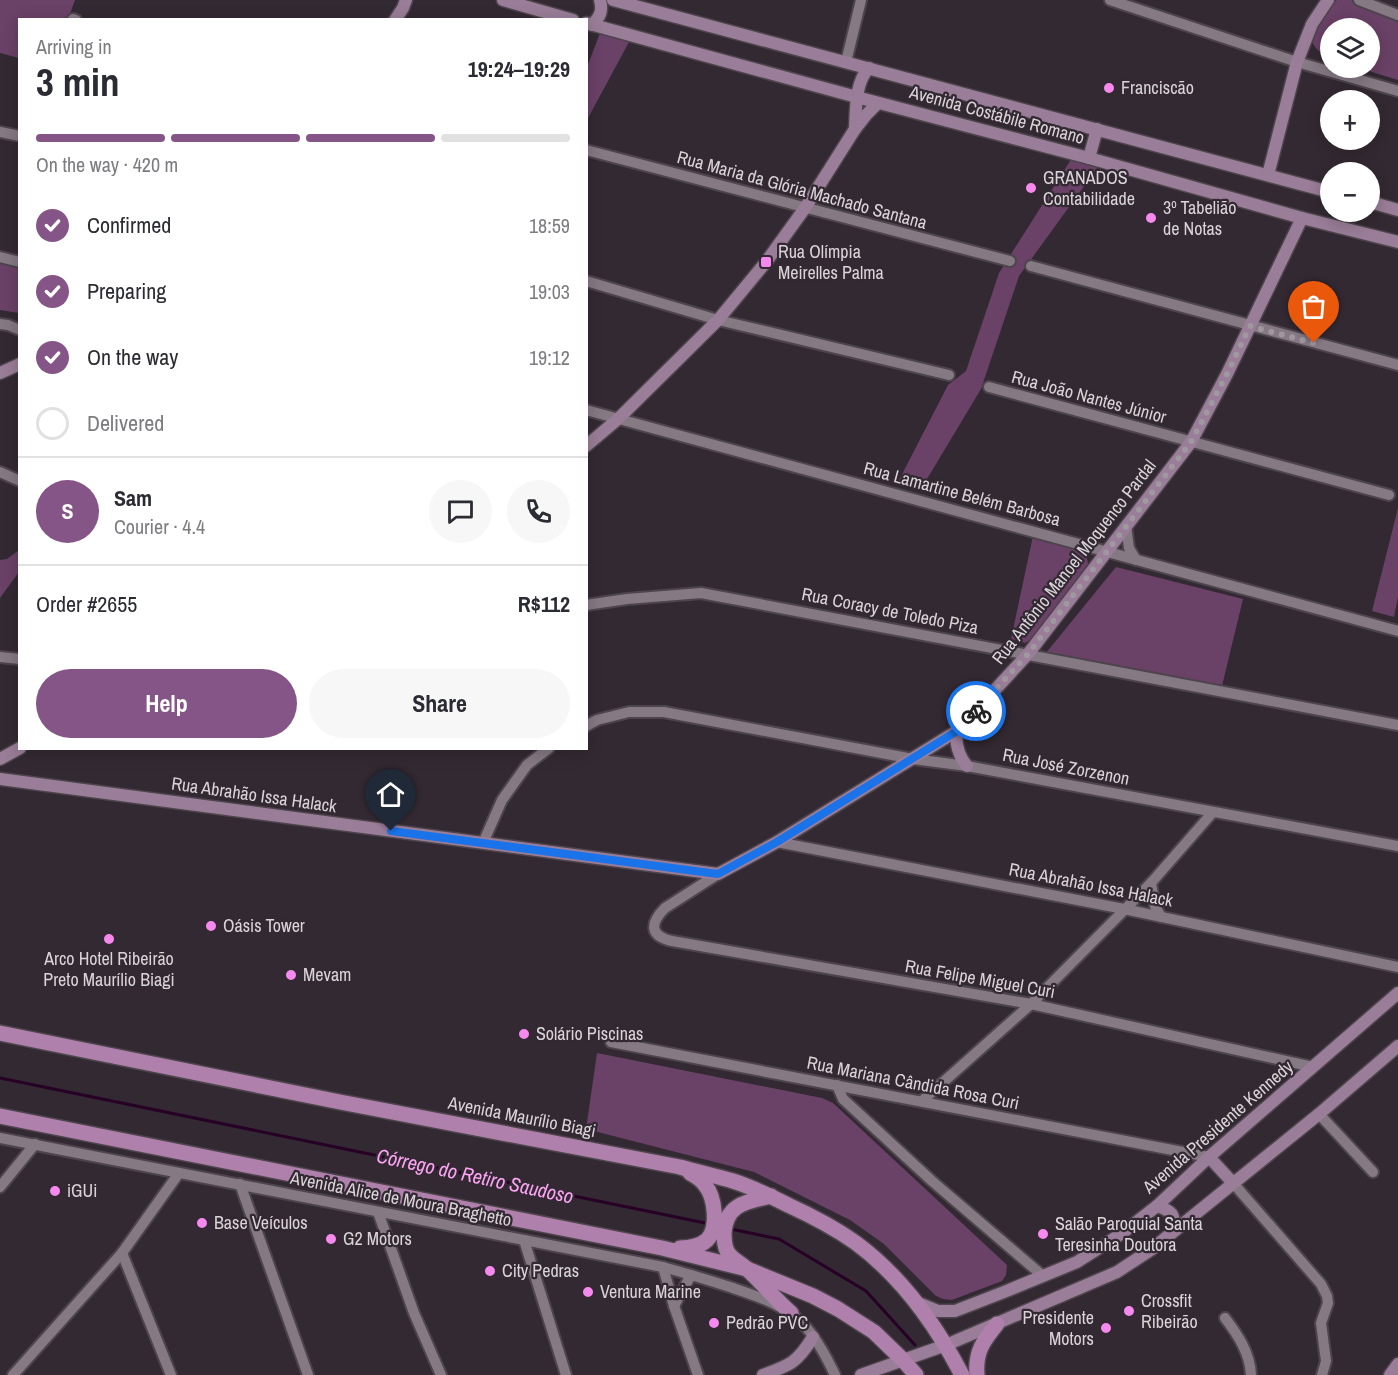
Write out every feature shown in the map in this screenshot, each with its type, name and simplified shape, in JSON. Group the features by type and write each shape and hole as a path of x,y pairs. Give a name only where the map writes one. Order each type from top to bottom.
{"main road":[{"path":"396,18 406,0"},
{"path":"503,0 566,18"},
{"path":"589,24 600,15 602,7 600,0"},
{"name":"Avenida Costábile Romano","path":"613,0 1320,189"},
{"path":"1268,175 1297,62 1312,24 1328,0"},
{"name":"Avenida Costábile Romano","path":"589,24 858,98 1089,158 1302,218 1398,242"},
{"path":"855,129 859,84 869,68"},
{"path":"588,444 618,419 718,320 766,262 805,208 855,129 878,103"},
{"path":"1089,158 1097,129"},
{"path":"1380,205 1398,210"},
{"name":"Rua Antônio Manoel Moquenco Pardal","path":"718,874 777,842 957,731 1028,654 1191,442 1227,374 1302,218"},
{"path":"0,374 18,365"},
{"path":"957,731 957,749 967,765"},
{"path":"0,759 18,749"},
{"name":"Rua Abrahão Issa Halack","path":"0,779 718,874"},
{"name":"Avenida Presidente Kennedy","path":"916,1302 938,1311 955,1311 1077,1262 1121,1234 1157,1206 1209,1157 1398,993"},
{"name":"Avenida Maurílio Biagi","path":"0,1033 339,1102 680,1167 733,1181 771,1196 820,1220 857,1244 887,1269 916,1302 946,1345 962,1375"},
{"path":"863,1375 946,1345 1118,1272 1152,1249 1319,1114 1398,1046"},
{"path":"0,1116 662,1248 747,1269 813,1296 838,1309 874,1332 916,1375"},
{"path":"1209,1157 1233,1183"},
{"path":"680,1167 699,1178 712,1195 716,1238 791,1313"},
{"path":"662,1248 693,1248 716,1238 733,1209 771,1196"},
{"path":"1157,1206 1169,1210 1172,1214 1175,1230"},
{"path":"976,1375 978,1354 983,1340 997,1324"},
{"path":"766,1374 797,1359 813,1337"},
{"path":"1390,1375 1398,1364"}],"street":[{"path":"846,62 861,0"},
{"path":"1110,0 1297,62 1398,92"},
{"path":"1359,0 1398,15"},
{"path":"0,132 18,136"},
{"name":"Rua Maria da Glória Machado Santana","path":"588,151 1010,261"},
{"path":"0,257 18,262"},
{"path":"1031,266 1398,365"},
{"path":"588,282 718,320 949,375"},
{"path":"0,324 18,329"},
{"name":"Rua João Nantes Júnior","path":"989,387 1389,495"},
{"name":"Rua Lamartine Belém Barbosa","path":"588,411 1398,631"},
{"path":"0,472 18,481"},
{"path":"1126,526 1129,548 1136,560"},
{"name":"Rua Coracy de Toledo Piza","path":"588,605 701,593 1398,725"},
{"path":"0,657 18,659"},
{"name":"Rua José Zorzenon","path":"588,725 597,720 629,712 664,712 913,759 967,765 1398,846"},
{"path":"483,843 502,800 527,765 546,750"},
{"path":"922,1101 1031,1004 1151,883 1213,812"},
{"name":"Rua Abrahão Issa Halack","path":"777,842 1124,909 1398,967"},
{"name":"Rua Antônio Manoel Moquenco Pardal","path":"656,919 664,908 718,874"},
{"path":"1151,883 1153,899 1161,917"},
{"name":"Rua Felipe Miguel Curi","path":"656,919 654,932 663,939 1031,1004 1313,1067"},
{"name":"Rua Mariana Cândida Rosa Curi","path":"611,1042 1209,1157"},
{"path":"837,1085 843,1099 932,1181 1043,1276"},
{"path":"1319,1114 1373,1173"},
{"name":"Avenida Alice de Moura Braghetto","path":"0,1137 663,1267 764,1298 791,1313"},
{"path":"0,1187 35,1144"},
{"path":"13,1375 122,1253 179,1173"},
{"path":"1233,1183 1321,1284 1327,1296 1328,1303 1321,1323 1326,1361 1322,1375"},
{"path":"240,1184 308,1375"},
{"path":"378,1212 414,1313 441,1375"},
{"path":"524,1240 566,1375"},
{"path":"122,1253 171,1375"},
{"path":"663,1267 698,1375"},
{"path":"674,1306 691,1275"},
{"path":"791,1313 813,1337 836,1375"},
{"path":"1224,1318 1244,1347 1251,1375"}],"shaded area":[{"path":"0,0 75,0 68,18 18,18 18,58 0,53"},
{"path":"1337,0 1357,0 1398,14 1398,80 1380,74 1380,18 1322,18 1330,4"},
{"path":"1320,22 1320,52 1311,38"},
{"path":"600,33 629,42 588,118 588,64"},
{"path":"1072,158 1098,167 1019,276 981,389 921,489 897,484 948,385 966,371 999,273"},
{"path":"0,263 18,267 18,313 0,310"},
{"path":"1398,508 1398,597 1394,617 1372,611"},
{"path":"1034,531 1085,545 1088,564 1032,639 1025,643 1011,639"},
{"path":"18,551 18,573 0,598 0,560 7,559"},
{"path":"1116,567 1243,599 1221,690 1041,659"},
{"path":"597,1053 822,1098 833,1103 1007,1265 1006,1275 1002,1281 952,1300 943,1299 936,1296 884,1244 850,1220 754,1172 586,1129"}],"waterway":[{"name":"Córrego do Retiro Saudoso","path":"0,1078 710,1224"},
{"name":"Córrego do Retiro Saudoso","path":"731,1229 779,1239 866,1291 915,1345"}],"way so far":[{"path":"976,711 1028,654 1191,442 1250,326 1314,343"}],"place":[{"name":"Franciscão","path":"1109,88"},
{"name":"GRANADOS Contabilidade","path":"1031,188"},
{"name":"3º Tabelião de Notas","path":"1151,218"},
{"name":"Rua Olímpia Meirelles Palma","path":"766,262"},
{"name":"Oásis Tower","path":"211,926"},
{"name":"Arco Hotel Ribeirão Preto Maurílio Biagi","path":"109,939"},
{"name":"Mevam","path":"291,975"},
{"name":"Solário Piscinas","path":"524,1034"},
{"name":"iGUi","path":"55,1191"},
{"name":"Base Veículos","path":"202,1223"},
{"name":"Salão Paroquial Santa Teresinha Doutora","path":"1043,1234"},
{"name":"G2 Motors","path":"331,1239"},
{"name":"City Pedras","path":"490,1271"},
{"name":"Ventura Marine","path":"588,1292"},
{"name":"Crossfit Ribeirão","path":"1129,1311"},
{"name":"Pedrão PVC","path":"714,1323"},
{"name":"Presidente Motors","path":"1106,1328"}],"route":[{"path":"391,831 718,874 777,842 957,731 976,711"}]}
